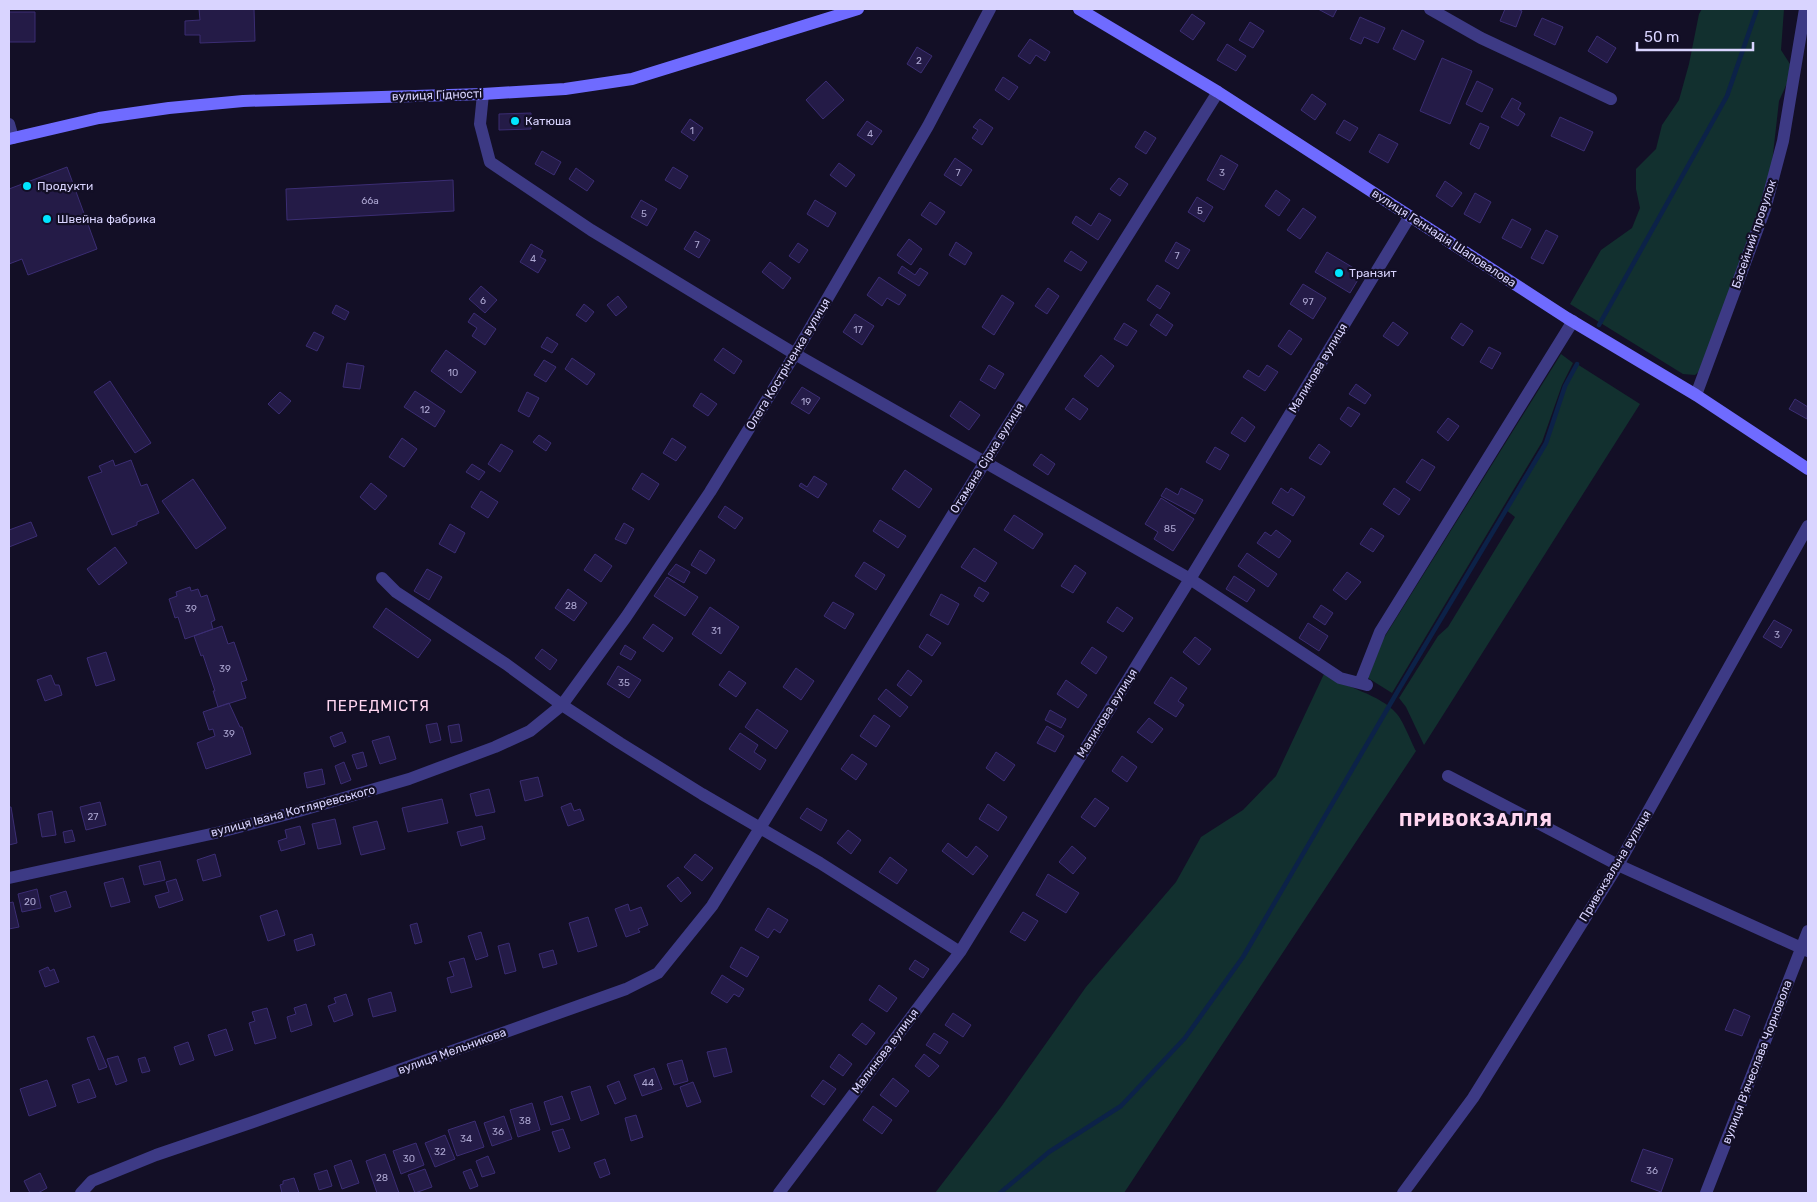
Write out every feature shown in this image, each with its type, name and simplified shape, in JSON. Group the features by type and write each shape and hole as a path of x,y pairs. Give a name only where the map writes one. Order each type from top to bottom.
{"street":[{"name":"вулиця Гідності","path":"11,138 99,118 178,107 242,101 483,94 565,89 632,80 858,9"},
{"name":"Олега Костріченка вулиця","path":"562,705 626,617 710,492 795,354 928,126 990,9"},
{"name":"вулиця Геннадія Шаповалова","path":"1079,9 1218,92 1570,319 1696,395 1808,469"},
{"path":"1430,9 1481,38 1611,99"},
{"name":"Басейний провулок","path":"1696,395 1765,210 1783,141 1805,9"},
{"name":"Отамана Сірка вулиця","path":"761,827 985,462 1218,92"},
{"path":"483,94 480,124 490,162 591,230 795,354 1190,579 1340,678 1363,684 1380,632 1570,319"},
{"path":"9,124 11,138"},
{"name":"Малинова вулиця","path":"779,1193 960,952 1190,579 1410,216"},
{"name":"Привокзальна вулиця","path":"1403,1193 1473,1098 1618,865 1808,526"},
{"path":"382,578 396,592 506,664 562,705 694,789 761,827 960,952"},
{"name":"вулиця Івана Котляревського","path":"9,878 220,832 409,779 495,747 530,731 562,705"},
{"path":"1448,776 1618,865 1805,950"},
{"name":"вулиця Мельникова","path":"81,1193 92,1181 156,1155 626,989 658,973 712,906 761,827"},
{"name":"вулиця В'ячеслава Чорновола","path":"1706,1193 1805,950 1808,931"}],"green space":[{"path":"1702,9 1784,9 1781,50 1790,64 1788,81 1779,101 1772,163 1756,221 1703,368 1695,375 1683,374 1570,304 1601,250 1632,228 1640,208 1636,189 1636,169 1656,149 1662,125 1679,100 1689,64 1699,14"},
{"path":"1561,354 1573,363 1562,385 1542,442 1392,693 1368,678 1382,641"},
{"path":"1577,364 1640,404 1424,745 1406,707 1399,698 1438,636 1448,627 1515,517 1506,510 1546,443 1565,386"},
{"path":"1324,674 1372,696 1389,707 1401,721 1416,751 1124,1193 935,1193 1001,1107 1086,987 1176,882 1201,837 1243,810 1276,776"}],"building":[{"path":"199,9 254,9 255,41 200,43 200,35 185,35 185,21 200,20"},
{"path":"1318,9 1337,9 1333,17"},
{"path":"1505,9 1518,9 1522,11 1516,27 1500,21"},
{"path":"9,12 35,12 35,42 9,42"},
{"path":"1192,14 1205,23 1193,40 1180,31"},
{"path":"1360,17 1385,28 1378,43 1364,37 1361,44 1350,39"},
{"path":"1542,18 1563,27 1555,45 1534,35"},
{"path":"1250,22 1264,31 1253,48 1239,40"},
{"path":"1402,30 1424,41 1415,60 1393,49"},
{"path":"1597,36 1616,48 1607,63 1588,51"},
{"path":"1030,39 1050,52 1045,61 1036,55 1030,64 1018,56"},
{"path":"1227,44 1246,56 1236,71 1217,60"},
{"path":"917,47 932,56 921,73 907,64"},
{"path":"1442,58 1472,71 1450,124 1420,111"},
{"path":"1003,77 1018,87 1009,100 995,90"},
{"path":"826,81 844,100 823,119 806,100"},
{"path":"1477,81 1493,89 1482,112 1466,104"},
{"path":"1312,94 1326,104 1315,120 1301,110"},
{"path":"1512,98 1521,103 1518,109 1525,114 1518,126 1501,117"},
{"name":"Катюша","path":"531,113 531,129 499,130 499,114"},
{"path":"1560,117 1593,132 1584,151 1551,136"},
{"path":"690,119 703,128 694,141 681,132"},
{"path":"980,119 993,128 982,145 972,138 978,130 973,127"},
{"path":"1344,120 1358,128 1350,141 1336,133"},
{"path":"867,121 882,131 872,145 857,135"},
{"path":"1480,123 1489,127 1479,149 1470,144"},
{"path":"1145,131 1156,138 1146,154 1135,147"},
{"path":"1379,134 1398,144 1388,163 1369,152"},
{"path":"542,151 561,162 554,175 535,164"},
{"path":"1221,155 1238,165 1224,190 1207,180"},
{"path":"955,158 972,170 961,186 944,175"},
{"path":"839,163 855,175 846,187 830,175"},
{"name":"Швейна фабрика","path":"67,167 97,249 28,275 22,259 9,264 9,189"},
{"path":"673,167 688,176 680,189 665,180"},
{"path":"576,168 594,181 587,191 569,179"},
{"path":"1119,178 1128,184 1120,196 1110,189"},
{"path":"453,180 454,211 287,220 286,189"},
{"path":"1445,181 1462,193 1452,207 1436,196"},
{"path":"1276,190 1290,200 1279,216 1265,206"},
{"path":"1475,193 1491,202 1480,223 1464,214"},
{"path":"1197,197 1213,207 1204,222 1188,212"},
{"path":"641,200 657,209 647,226 631,217"},
{"path":"815,200 836,213 828,227 807,214"},
{"path":"930,202 945,212 936,225 921,215"},
{"path":"1303,208 1316,217 1300,239 1287,230"},
{"path":"1099,213 1111,220 1098,240 1072,223 1076,216 1091,226"},
{"path":"1512,219 1531,229 1521,248 1502,238"},
{"path":"1546,230 1558,236 1543,264 1531,258"},
{"path":"695,231 710,240 699,258 684,249"},
{"path":"909,239 922,249 911,265 897,255"},
{"path":"956,242 972,253 965,265 949,255"},
{"path":"1176,242 1190,250 1178,269 1165,261"},
{"path":"798,243 808,250 799,263 789,256"},
{"path":"531,244 543,251 540,257 546,260 538,273 520,262"},
{"path":"1071,251 1087,262 1081,271 1064,261"},
{"name":"Транзит","path":"1327,252 1362,273 1350,293 1315,272"},
{"path":"770,262 791,278 783,289 762,272"},
{"path":"902,266 915,275 920,268 928,273 919,286 898,273"},
{"path":"879,277 906,295 899,305 887,298 882,306 867,295"},
{"path":"1303,284 1326,298 1313,319 1290,304"},
{"path":"1157,285 1170,293 1160,309 1147,300"},
{"path":"481,286 497,300 485,313 469,299"},
{"path":"1048,288 1059,296 1047,314 1035,306"},
{"path":"1002,295 1014,303 994,335 982,327"},
{"path":"618,296 627,307 616,316 607,305"},
{"path":"584,304 594,312 586,322 576,315"},
{"path":"336,305 349,312 345,320 332,313"},
{"path":"474,313 496,329 485,345 472,336 477,328 468,322"},
{"path":"855,314 874,326 862,345 843,332"},
{"path":"1157,314 1173,325 1166,336 1150,325"},
{"path":"1393,322 1408,333 1398,346 1383,336"},
{"path":"1124,323 1137,331 1127,346 1114,339"},
{"path":"1461,323 1473,331 1463,346 1451,338"},
{"path":"1289,330 1302,339 1291,355 1278,346"},
{"path":"314,332 324,337 317,351 306,346"},
{"path":"547,337 558,344 552,353 541,347"},
{"path":"1489,347 1501,353 1492,369 1480,362"},
{"path":"723,348 742,361 734,374 714,360"},
{"path":"446,350 476,372 461,393 431,371"},
{"path":"1101,355 1114,366 1098,387 1084,376"},
{"path":"572,358 595,374 587,385 565,369"},
{"path":"544,360 556,367 546,382 534,375"},
{"path":"347,363 364,366 360,389 343,387"},
{"path":"989,365 1004,374 995,389 980,380"},
{"path":"1267,365 1278,372 1265,391 1243,377 1248,370 1259,377"},
{"path":"110,381 151,443 135,453 94,392"},
{"path":"1356,384 1371,395 1365,404 1349,394"},
{"path":"802,387 820,398 809,414 791,403"},
{"path":"415,391 445,411 435,427 404,407"},
{"path":"280,392 291,401 279,414 268,404"},
{"path":"527,392 539,398 529,417 518,411"},
{"path":"701,393 717,404 708,416 693,406"},
{"path":"1073,398 1088,409 1080,420 1065,409"},
{"path":"1795,399 1808,407 1807,419 1789,409"},
{"path":"960,401 980,415 969,430 950,416"},
{"path":"1348,407 1360,414 1351,427 1340,419"},
{"path":"1242,417 1255,427 1245,442 1231,433"},
{"path":"1448,418 1459,426 1448,441 1437,432"},
{"path":"539,435 551,443 546,451 533,442"},
{"path":"402,438 417,449 404,467 389,457"},
{"path":"672,438 686,447 676,461 663,453"},
{"path":"501,444 513,451 500,472 488,464"},
{"path":"1319,444 1330,452 1321,465 1309,458"},
{"path":"1215,447 1229,455 1220,470 1206,462"},
{"path":"1041,454 1055,464 1048,475 1033,465"},
{"path":"1422,459 1435,467 1420,491 1406,482"},
{"path":"113,460 115,466 131,460 141,486 147,484 159,513 137,522 137,525 112,535 88,477 102,472 99,466"},
{"path":"472,464 485,472 479,480 466,472"},
{"path":"905,470 932,489 919,508 892,489"},
{"path":"642,473 659,484 649,500 632,489"},
{"path":"814,476 827,484 818,498 799,486 801,483 807,487"},
{"path":"193,479 226,528 196,549 162,501"},
{"path":"371,483 387,496 375,510 360,497"},
{"path":"1166,488 1178,495 1181,488 1203,500 1195,514 1161,496"},
{"path":"1281,488 1288,493 1291,488 1305,497 1293,516 1272,503"},
{"path":"1394,488 1410,499 1399,515 1383,504"},
{"path":"481,491 498,502 488,518 471,507"},
{"path":"1161,498 1194,519 1173,551 1154,539 1158,532 1145,524"},
{"path":"725,506 743,518 735,529 718,517"},
{"path":"1014,515 1043,534 1033,549 1004,530"},
{"path":"880,520 906,536 898,548 873,531"},
{"path":"31,522 37,536 9,547 9,530"},
{"path":"624,523 634,529 626,544 615,539"},
{"path":"450,524 465,533 455,553 439,544"},
{"path":"1371,528 1384,536 1373,552 1360,544"},
{"path":"1276,530 1291,541 1279,558 1257,543 1265,532 1271,536"},
{"path":"115,547 127,563 99,585 87,569"},
{"path":"974,548 997,563 985,582 961,567"},
{"path":"700,550 715,560 706,574 691,565"},
{"path":"1247,553 1277,574 1268,587 1238,566"},
{"path":"595,554 612,566 601,582 584,570"},
{"path":"864,562 885,575 876,590 855,576"},
{"path":"676,564 690,572 684,583 668,574"},
{"path":"1075,565 1086,573 1073,593 1061,586"},
{"path":"427,569 442,577 429,600 414,591"},
{"path":"1347,572 1361,582 1346,600 1333,590"},
{"path":"1234,576 1255,590 1247,602 1226,589"},
{"path":"667,577 698,597 685,616 654,596"},
{"path":"190,587 191,591 198,589 201,597 207,595 215,620 211,622 213,629 185,639 178,617 175,618 169,599 177,596 176,592"},
{"path":"979,587 989,593 983,602 974,596"},
{"path":"568,589 587,603 574,621 555,608"},
{"path":"941,594 959,604 948,625 930,615"},
{"path":"833,602 854,614 845,629 824,616"},
{"path":"1321,605 1333,613 1325,625 1313,617"},
{"path":"710,607 739,627 721,654 692,634"},
{"path":"1117,607 1133,618 1123,632 1107,622"},
{"path":"386,608 431,640 418,658 373,627"},
{"path":"1774,620 1792,630 1781,648 1763,637"},
{"path":"1308,623 1328,636 1319,651 1299,638"},
{"path":"653,624 673,638 663,652 643,638"},
{"path":"222,626 228,644 234,642 247,680 241,682 246,698 218,707 213,691 215,691 203,655 201,656 194,636"},
{"path":"927,634 941,643 932,656 919,647"},
{"path":"1195,637 1211,649 1199,665 1183,652"},
{"path":"625,645 636,652 631,660 620,654"},
{"path":"1092,647 1107,657 1096,674 1081,663"},
{"path":"542,649 557,660 550,670 535,658"},
{"path":"106,652 115,680 96,686 87,658"},
{"path":"618,666 641,680 629,698 607,684"},
{"path":"796,668 814,681 801,700 783,687"},
{"path":"908,670 922,681 911,696 897,685"},
{"path":"729,671 746,683 736,697 719,685"},
{"path":"51,675 55,685 59,685 62,695 45,701 37,680"},
{"path":"1171,677 1187,688 1178,701 1184,705 1176,717 1154,703"},
{"path":"1066,680 1087,695 1078,708 1057,694"},
{"path":"886,689 908,707 900,717 878,699"},
{"path":"229,703 240,727 242,727 251,754 206,769 197,743 215,736 213,729 209,730 203,712"},
{"path":"757,709 788,731 776,749 745,727"},
{"path":"1050,710 1066,719 1061,728 1045,720"},
{"path":"874,715 890,726 876,747 860,736"},
{"path":"1149,718 1163,729 1152,743 1137,732"},
{"path":"437,723 441,740 430,743 426,725"},
{"path":"459,724 462,741 451,743 448,726"},
{"path":"1047,726 1064,736 1055,752 1037,743"},
{"path":"342,732 346,742 334,747 330,737"},
{"path":"740,733 758,745 754,752 766,760 760,770 729,749"},
{"path":"389,736 396,759 380,764 372,741"},
{"path":"363,752 367,766 357,769 352,755"},
{"path":"996,752 1015,765 1004,781 986,768"},
{"path":"852,754 867,764 856,780 841,769"},
{"path":"1122,756 1137,767 1127,782 1112,771"},
{"path":"344,762 351,780 341,784 335,766"},
{"path":"322,769 325,784 307,788 304,773"},
{"path":"538,777 543,796 525,801 520,781"},
{"path":"489,789 495,812 476,816 470,794"},
{"path":"1095,798 1109,808 1095,827 1081,817"},
{"path":"442,799 448,823 408,832 402,808"},
{"path":"100,802 106,825 86,830 80,807"},
{"path":"571,803 574,811 580,809 584,820 568,826 561,807"},
{"path":"988,804 1007,817 998,831 979,819"},
{"path":"9,807 11,807 17,843 9,845"},
{"path":"807,808 827,820 821,831 800,818"},
{"path":"52,811 56,835 42,837 38,814"},
{"path":"335,819 341,844 318,849 312,824"},
{"path":"377,821 385,849 361,855 353,827"},
{"path":"300,826 305,844 281,851 278,841 287,838 285,830"},
{"path":"482,826 485,839 461,846 457,832"},
{"path":"72,830 75,841 65,843 63,832"},
{"path":"848,830 861,840 851,854 837,843"},
{"path":"948,843 967,858 976,846 988,856 973,875 942,851"},
{"path":"1072,846 1086,858 1073,874 1059,862"},
{"path":"215,854 221,876 203,881 197,860"},
{"path":"695,854 713,868 702,881 684,867"},
{"path":"890,857 907,870 897,884 879,872"},
{"path":"160,861 165,880 144,885 139,866"},
{"path":"1048,874 1079,893 1066,913 1036,895"},
{"path":"678,877 691,893 681,902 667,886"},
{"path":"123,878 130,902 111,907 104,883"},
{"path":"176,879 183,900 159,908 155,896 169,892 166,882"},
{"path":"37,889 41,908 22,912 18,894"},
{"path":"66,891 71,907 55,912 50,896"},
{"path":"13,902 19,927 9,929 9,903"},
{"path":"628,904 630,911 641,907 648,925 638,929 640,932 626,937 615,909"},
{"path":"768,908 788,920 780,933 774,929 768,938 755,930"},
{"path":"277,910 285,935 268,941 260,916"},
{"path":"1023,912 1038,921 1025,941 1010,932"},
{"path":"588,917 597,946 578,952 569,923"},
{"path":"417,923 422,942 415,944 410,925"},
{"path":"481,932 488,956 476,960 468,936"},
{"path":"312,934 315,945 297,951 294,940"},
{"path":"509,943 516,971 505,974 498,946"},
{"path":"741,947 759,957 747,977 730,967"},
{"path":"553,950 557,964 543,968 539,954"},
{"path":"464,958 472,987 451,993 447,978 454,976 449,962"},
{"path":"915,960 929,969 923,978 909,969"},
{"path":"48,967 50,971 54,969 59,982 45,987 39,971"},
{"path":"722,975 744,989 739,997 734,994 727,1003 711,993"},
{"path":"879,985 897,998 887,1012 869,1000"},
{"path":"391,992 396,1011 373,1017 368,999"},
{"path":"346,994 353,1015 334,1022 328,1006 336,1003 334,998"},
{"path":"306,1004 312,1025 291,1032 287,1017 296,1014 294,1008"},
{"path":"267,1008 276,1038 255,1044 249,1023 255,1021 252,1012"},
{"path":"1734,1009 1750,1016 1742,1036 1725,1030"},
{"path":"953,1013 971,1025 963,1037 945,1025"},
{"path":"862,1023 875,1033 866,1045 852,1035"},
{"path":"226,1029 233,1050 215,1056 208,1035"},
{"path":"934,1033 948,1042 940,1054 926,1045"},
{"path":"94,1036 107,1067 99,1070 87,1038"},
{"path":"188,1042 194,1060 180,1065 174,1047"},
{"path":"726,1048 732,1072 714,1077 707,1052"},
{"path":"839,1054 852,1064 843,1076 830,1067"},
{"path":"924,1054 939,1066 929,1077 915,1066"},
{"path":"118,1056 127,1081 116,1085 107,1059"},
{"path":"145,1057 150,1071 142,1073 138,1059"},
{"path":"682,1060 688,1081 674,1085 667,1064"},
{"path":"654,1068 662,1089 642,1096 634,1075"},
{"path":"893,1078 909,1091 896,1107 880,1095"},
{"path":"89,1079 96,1097 78,1103 72,1085"},
{"path":"47,1080 56,1106 29,1116 20,1089"},
{"path":"823,1080 836,1089 824,1105 811,1096"},
{"path":"619,1081 626,1099 615,1104 607,1086"},
{"path":"693,1082 701,1102 687,1107 680,1087"},
{"path":"590,1086 599,1114 581,1121 571,1092"},
{"path":"562,1096 570,1119 551,1125 544,1102"},
{"path":"532,1103 540,1130 518,1137 510,1110"},
{"path":"873,1106 892,1120 882,1134 863,1120"},
{"path":"636,1115 643,1137 631,1141 625,1118"},
{"path":"504,1116 512,1139 492,1146 484,1123"},
{"path":"475,1121 484,1147 457,1156 448,1130"},
{"path":"563,1129 570,1148 559,1152 552,1132"},
{"path":"445,1135 455,1159 435,1167 425,1143"},
{"path":"416,1143 424,1165 401,1174 393,1151"},
{"path":"1643,1149 1673,1159 1661,1192 1631,1181"},
{"path":"385,1154 399,1193 377,1193 366,1161"},
{"path":"488,1156 495,1173 482,1177 476,1161"},
{"path":"605,1159 610,1174 600,1178 594,1163"},
{"path":"351,1160 359,1183 342,1189 334,1166"},
{"path":"425,1169 432,1187 415,1193 408,1175"},
{"path":"471,1169 478,1186 470,1189 463,1172"},
{"path":"327,1170 332,1186 319,1190 314,1174"},
{"path":"40,1173 47,1188 38,1193 30,1193 24,1181"},
{"path":"294,1178 299,1193 282,1193 280,1185 283,1184 283,1181"}],"waterway":[{"path":"1599,325 1727,96 1757,9"},
{"path":"1000,1193 1049,1152 1121,1106 1185,1038 1243,957 1399,689 1546,443 1565,386 1577,364"}],"place":[{"name":"Катюша","path":"515,121"},
{"name":"Продукти","path":"27,186"},
{"name":"Швейна фабрика","path":"47,219"},
{"name":"Транзит","path":"1339,273"}],"district":[{"name":"ПЕРЕДМІСТЯ","path":"378,706"},
{"name":"ПРИВОКЗАЛЛЯ","path":"1476,820"}]}
